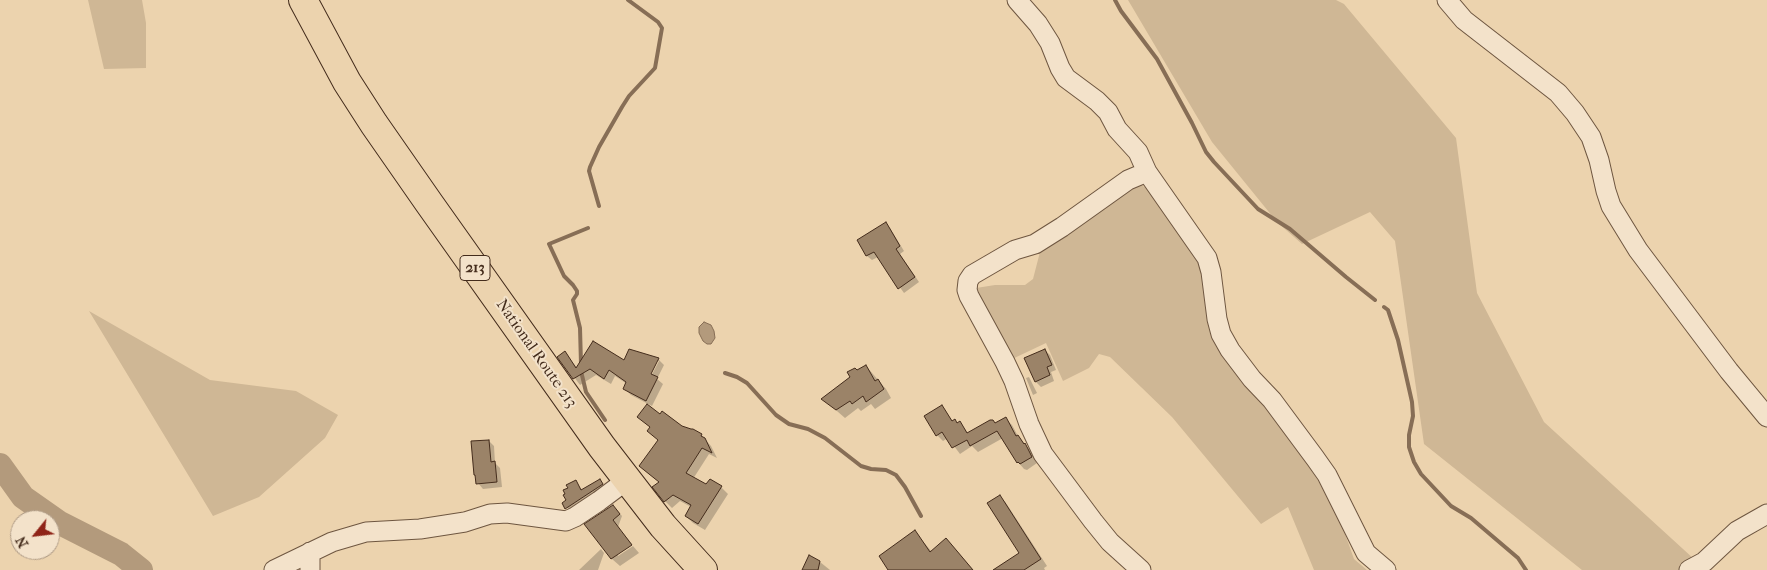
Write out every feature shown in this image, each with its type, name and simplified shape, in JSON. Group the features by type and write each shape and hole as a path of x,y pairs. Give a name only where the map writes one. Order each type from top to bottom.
{"highway":[{"name":"National Route 213","path":"303,0 330,53 374,124 590,432 663,526 703,570"},
{"name":"National Route 213","path":"663,526 717,570"}],"street":[{"path":"1017,0 1038,24 1050,43 1066,78 1097,101 1108,112 1117,129 1138,152 1148,172 1207,258 1211,272 1217,319 1221,334 1230,350 1252,379 1272,400 1315,458 1327,476 1366,552 1386,570"},
{"path":"1447,0 1464,20 1558,92 1575,113 1591,137 1611,206 1638,250 1729,371 1767,417"},
{"path":"1141,570 1110,542 1044,454 1029,424 1011,374 967,290 968,281 972,276 1015,250 1036,244 1128,180 1148,172"},
{"path":"274,570 310,561 332,542 366,532 420,529 465,522 490,514 507,513 566,521 600,501 626,480"},
{"path":"1689,570 1704,562 1737,531 1767,514"},
{"path":"663,526 662,544 686,570"}],"shaded area":[{"path":"88,0 142,0 146,23 146,68 104,69"},
{"path":"1128,0 1336,0 1344,4 1456,138 1477,293 1544,422 1706,570 1582,570 1424,444 1395,241 1370,212 1302,244 1277,222 1212,142"},
{"path":"1134,181 1148,189 1196,258 1202,273 1209,329 1216,344 1293,443 1319,482 1344,531 1354,559 1367,570 1314,570 1288,507 1261,524 1172,417 1110,357 1099,354 1089,368 1063,381 1046,343 1008,361 970,289 995,285 1025,285 1033,279 1040,252"},
{"path":"89,311 210,380 296,391 338,415 325,438 259,497 213,516"},
{"path":"704,322 711,325 714,331 715,338 711,344 703,341 699,333 699,327"}],"building":[{"path":"886,222 900,246 896,249 915,277 898,289 874,252 866,256 857,240"},
{"path":"593,341 624,360 629,349 659,358 651,374 658,377 646,401 623,389 626,382 609,370 604,379 590,369 573,379 557,357 565,351 576,368"},
{"path":"1045,349 1052,365 1047,367 1050,375 1035,382 1024,358"},
{"path":"866,365 875,381 878,379 884,389 866,402 863,396 852,404 850,401 836,410 821,399 850,377 847,372 855,368 857,370"},
{"path":"647,404 660,414 662,411 682,426 702,434 701,436 705,438 712,453 702,448 686,473 706,484 710,479 722,486 698,524 685,516 691,505 673,495 664,502 652,487 659,482 639,466 658,440 647,431 650,427 637,417"},
{"path":"942,405 952,421 955,419 957,423 960,421 967,433 990,420 993,420 995,423 1006,417 1016,436 1018,435 1025,443 1032,457 1020,464 1017,463 997,431 970,446 967,440 952,448 942,432 936,436 924,416"},
{"path":"489,440 491,462 495,461 497,482 476,484 471,441"},
{"path":"600,479 603,484 565,509 562,503 566,500 563,490 568,488 566,485 576,480 581,490"},
{"path":"1000,495 1041,559 1024,570 993,570 1019,553 987,503"},
{"path":"613,505 620,514 613,520 632,545 611,559 584,524"},
{"path":"915,530 930,552 946,538 973,570 888,570 879,556"},
{"path":"809,555 820,561 818,570 802,570"}],"waterway":[{"path":"599,206 589,171 590,167 599,147 629,96 655,68 662,28 658,22 628,0"},
{"path":"1115,0 1157,59 1206,152 1214,162 1258,209 1290,229 1375,300"},
{"path":"581,364 580,328 573,300 577,291 564,276 549,244 588,228"},
{"path":"1384,307 1388,310 1398,340 1412,402 1413,416 1409,435 1409,447 1414,462 1421,474 1451,506 1471,518 1518,558 1526,570"},
{"path":"581,371 586,392 605,420"},
{"path":"725,373 747,383 776,415 789,424 808,429 825,438 861,466 886,470 896,475 921,516"},
{"path":"0,465 23,497 60,523 121,554 141,570"}]}
